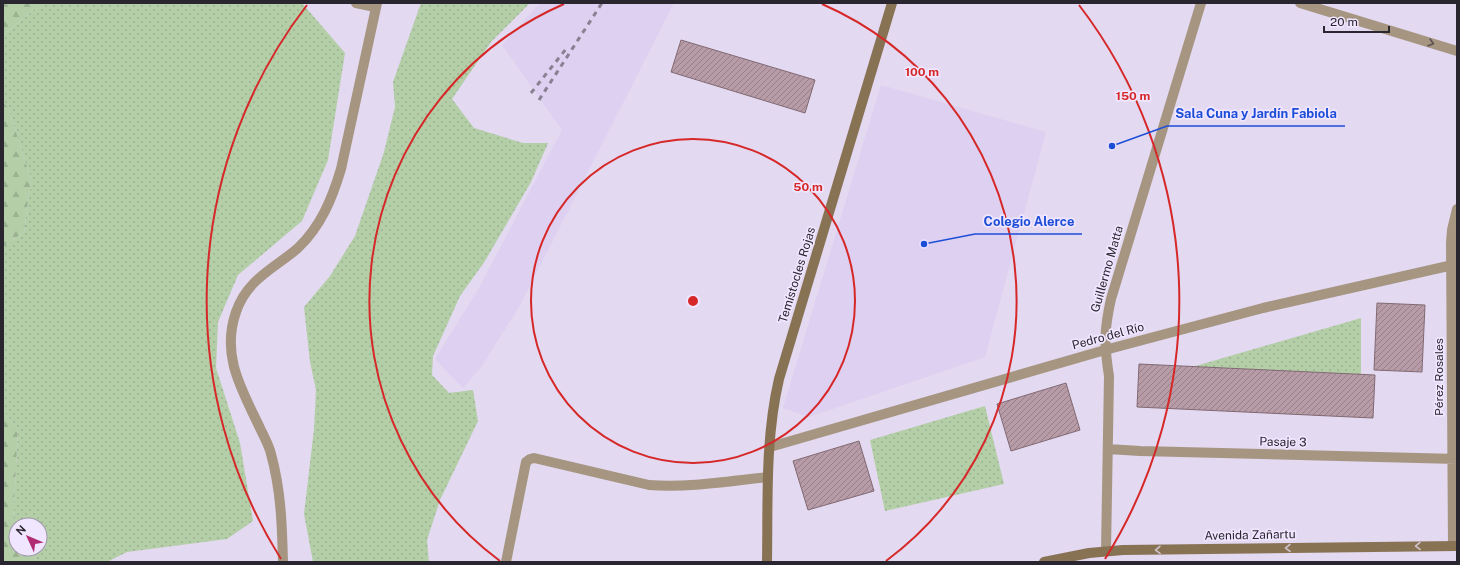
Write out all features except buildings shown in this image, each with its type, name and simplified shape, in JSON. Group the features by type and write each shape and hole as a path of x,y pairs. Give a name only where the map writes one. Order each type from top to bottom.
{"street":[{"path":"283,562 282,509 273,459 238,382 232,360 230,336 236,311 249,288 269,269 298,248 323,217 333,195 341,169 376,5 356,3"},
{"name":"Temístocles Rojas","path":"767,562 768,477 772,413 779,379 892,3"},
{"name":"Guillermo Matta","path":"1106,551 1109,376 1104,334 1111,299 1201,3"},
{"path":"1300,3 1457,51"},
{"name":"Pérez Rosales","path":"1455,546 1454,264 1452,230 1457,209"},
{"name":"Pedro del Río","path":"770,447 1105,350 1263,308 1454,264"},
{"name":"Pasaje 3","path":"1108,449 1455,459"},
{"path":"506,562 526,462 530,459 534,458 649,485 683,485 768,477"},
{"name":"Avenida Zañartu","path":"1044,562 1106,551 1455,546"}],"shaded area":[{"path":"540,3 674,3 519,307 482,366 463,388 435,359 479,288 562,130 502,45"},
{"path":"881,85 1046,132 985,357 809,417 783,408"}],"green space":[{"path":"3,3 42,3 3,35"},
{"path":"42,3 302,3 345,53 328,160 302,221 238,275 218,322 216,368 240,443 253,521 227,539 127,552 107,562 37,562 34,557 48,557 48,517 13,517 18,429 3,411 3,247 24,232 31,179 8,107 3,103 3,35"},
{"path":"421,3 530,3 491,42 452,99 474,128 523,143 548,143 531,182 485,261 460,296 433,356 432,375 449,393 473,390 478,421 440,500 427,540 429,562 313,562 304,514 314,429 316,390 310,362 304,307 330,276 355,236 384,152 395,107 393,82"},
{"path":"3,103 8,107 31,179 24,232 3,247"},
{"path":"1361,318 1361,382 1175,372"},
{"path":"985,406 1004,484 885,511 870,440"},
{"path":"3,411 18,429 13,517 8,517 8,557 34,557 37,562 3,562"}],"railway":[{"path":"539,100 602,3"},
{"path":"531,93 566,49"}],"place":[{"name":"Sala Cuna y Jardín Fabiola","path":"1112,146"},
{"name":"Colegio Alerce","path":"924,244"}]}
